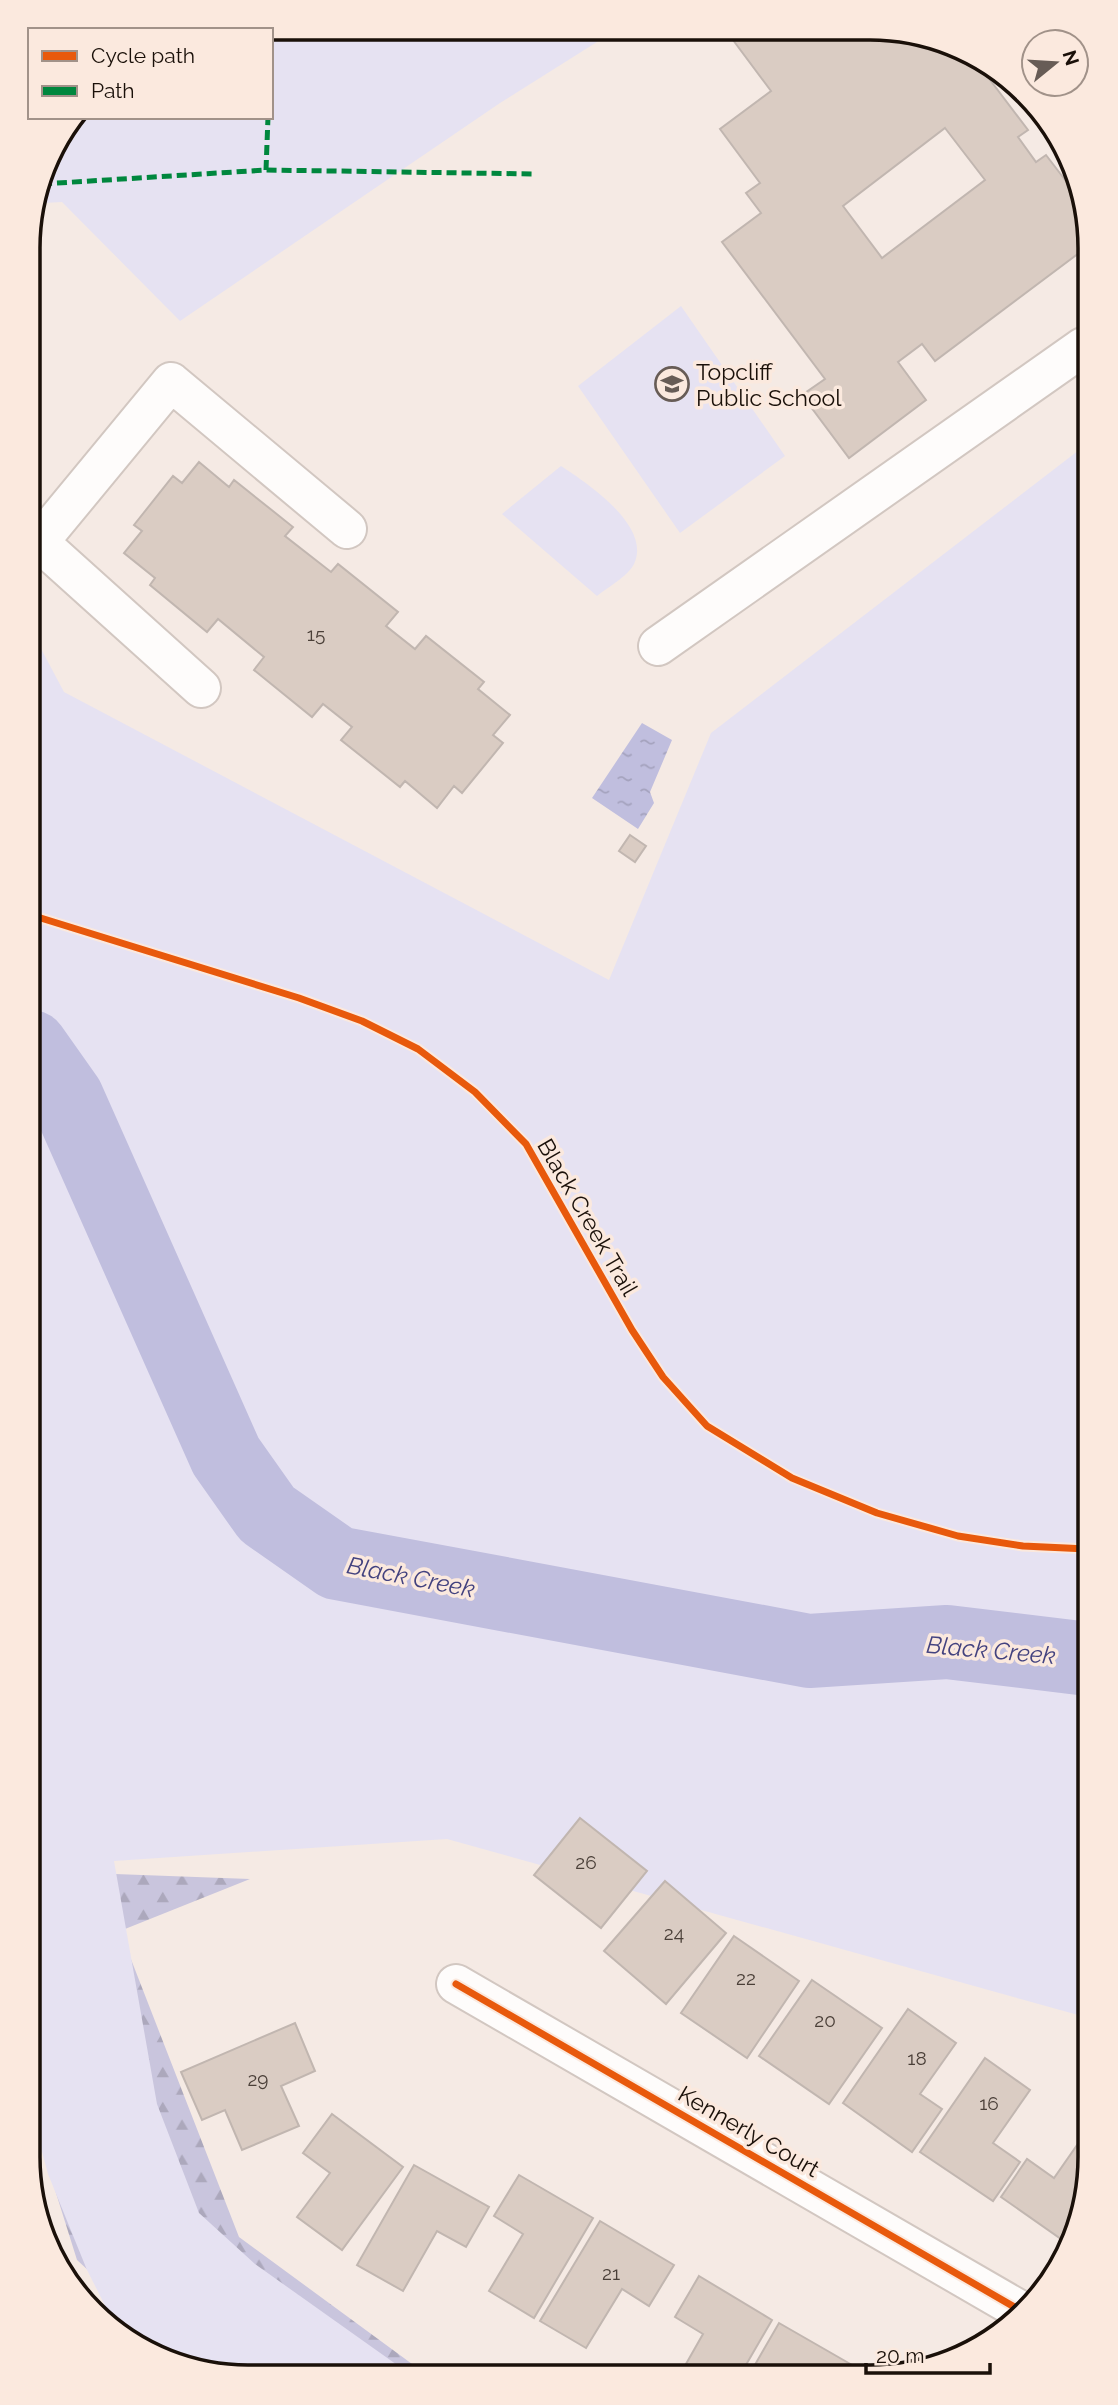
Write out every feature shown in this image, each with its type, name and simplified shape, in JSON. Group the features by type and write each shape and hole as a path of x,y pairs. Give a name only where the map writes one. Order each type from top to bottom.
{"street":[{"path":"658,646 1078,351"},
{"path":"41,530 171,382 347,529"},
{"path":"41,544 201,688"},
{"name":"Kennerly Court","path":"456,1984 1013,2307"}],"green space":[{"path":"40,1871 250,1879 120,1931 239,2237 413,2365 248,2365 207,2361 181,2354 77,2260 40,2142"}],"shaded area":[{"path":"599,40 500,103 180,321 62,202 45,203 56,168 85,119 273,119 273,41"},
{"path":"681,306 785,456 680,533 578,386"},
{"path":"1078,451 1077,2015 447,1839 114,1861 157,2104 199,2213 255,2264 397,2365 248,2365 207,2361 181,2354 132,2330 107,2309 87,2270 48,2174 40,2144 41,648 64,692 609,980 711,733"},
{"path":"561,466 614,507 634,535 637,550 634,564 597,596 502,514"}],"water":[{"path":"642,723 672,740 650,792 654,803 638,829 592,798"}],"building":[{"path":"733,40 870,40 911,44 937,51 987,76 1028,130 1018,137 1036,162 1046,155 1067,182 1071,194 1078,254 935,361 922,344 898,362 926,400 849,458 802,395 825,379 722,242 761,213 746,193 760,183 720,129 771,91","holes":["945,128 985,180 882,258 843,206"]},
{"path":"199,462 229,487 234,480 293,527 285,536 331,572 338,564 398,612 386,626 415,649 426,636 484,682 478,689 510,715 493,735 503,743 462,793 454,786 437,808 405,781 400,787 341,740 352,727 323,704 312,717 254,670 264,657 218,619 207,632 150,585 155,578 124,553 142,531 134,525 173,476 182,483"},
{"path":"630,835 646,846 635,862 619,851"},
{"path":"580,1818 647,1871 601,1928 534,1875"},
{"path":"665,1881 726,1933 666,2004 604,1951"},
{"path":"734,1936 799,1981 747,2058 681,2013"},
{"path":"812,1980 882,2028 829,2104 759,2056"},
{"path":"908,2009 956,2043 920,2094 942,2109 912,2152 843,2103"},
{"path":"295,2023 315,2071 281,2086 299,2126 242,2150 225,2110 202,2120 181,2072"},
{"path":"985,2058 1030,2090 993,2143 1020,2162 993,2201 920,2152"},
{"path":"332,2114 403,2167 342,2250 297,2217 330,2173 303,2153"},
{"path":"1077,2145 1074,2198 1061,2239 1001,2197 1027,2159 1054,2178"},
{"path":"414,2165 489,2207 466,2247 437,2231 403,2291 357,2265"},
{"path":"519,2175 593,2218 534,2318 489,2291 523,2234 494,2216"},
{"path":"600,2221 674,2265 649,2306 622,2289 586,2348 540,2321"},
{"path":"699,2276 772,2320 746,2365 685,2365 703,2334 675,2317"},
{"path":"779,2323 852,2365 755,2365"}],"waterway":[{"name":"Black Creek","path":"41,1061 67,1098 226,1456 267,1514 337,1563 809,1651 947,1642 1077,1658"}],"marked path":[{"path":"266,170 268,119"},
{"path":"51,183 266,170 535,174"}],"cycle path":[{"name":"Black Creek Trail","path":"41,918 299,998 362,1021 418,1049 475,1092 526,1144 632,1330 663,1377 707,1426 792,1478 877,1513 958,1536 1023,1546 1077,1549"},
{"path":"456,1984 1013,2307"}],"place":[{"name":"Topcliff Public School","path":"672,384"}]}
